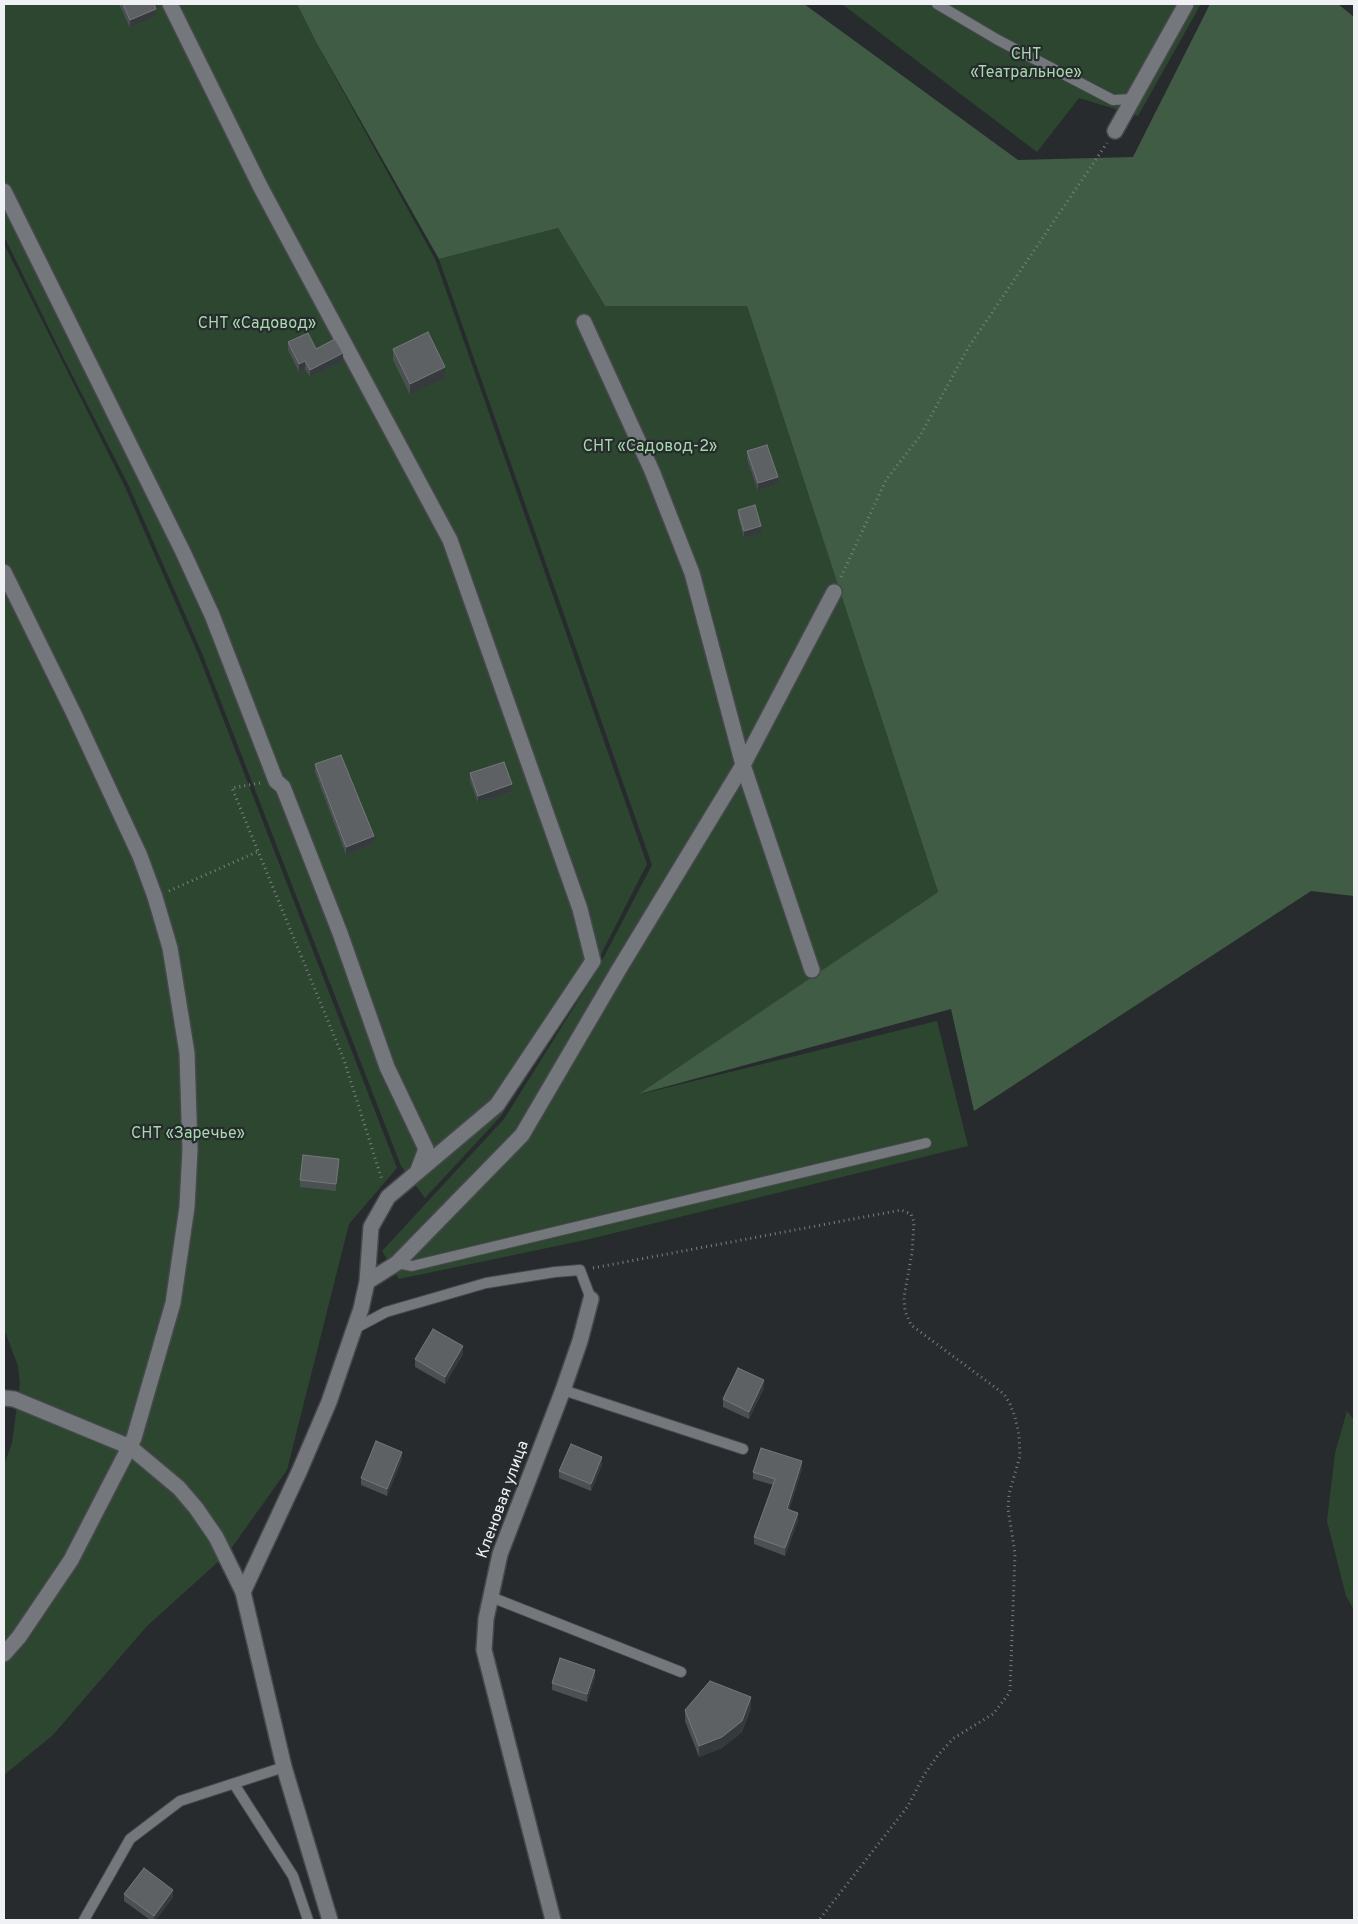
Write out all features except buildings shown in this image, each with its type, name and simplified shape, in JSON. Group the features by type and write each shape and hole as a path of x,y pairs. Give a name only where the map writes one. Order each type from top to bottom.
{"street":[{"path":"170,4 261,188 450,540 580,909 593,961 497,1105 388,1197 371,1226 368,1282 329,1402 299,1472 243,1592"},
{"path":"1115,131 1186,4"},
{"path":"4,191 183,552 212,615 276,781 283,787 340,933 387,1067 426,1149 416,1175"},
{"path":"584,322 652,471 692,573 743,765 812,970"},
{"path":"4,572 74,714 140,856 155,897 170,948 187,1053 190,1150 187,1208 173,1303 134,1438 72,1560 4,1654"},
{"path":"368,1282 397,1263 522,1135 618,971 743,765 834,592"},
{"name":"Кленовая улица","path":"553,1920 484,1650 486,1619 500,1554 563,1390 580,1341 591,1299"},
{"path":"4,1398 14,1399 130,1447 179,1488 196,1508 216,1537 243,1592 284,1766 330,1920"}],"lane":[{"path":"938,4 998,40 1113,100 1133,98"},
{"path":"397,1263 412,1266 926,1143"},
{"path":"354,1329 386,1312 486,1283 555,1272 580,1270 591,1299"},
{"path":"563,1390 743,1449"},
{"path":"491,1597 681,1672"},
{"path":"84,1920 130,1839 180,1801 284,1766"},
{"path":"234,1784 294,1876 308,1920"}],"path":[{"path":"834,592 886,480 920,436 968,348 1115,131"},
{"path":"276,781 232,788 344,1060 388,1197"},
{"path":"155,897 259,851"},
{"path":"580,1270 901,1210 911,1214 914,1222 912,1253 904,1297 905,1311 911,1326 1004,1394 1015,1417 1019,1435 1020,1456 1009,1494 1008,1508 1016,1553 1010,1692 993,1714 954,1738 938,1755 924,1775 908,1806 819,1920"}],"green space":[{"name":"СНТ «Садовод»","path":"4,4 297,4 435,259 647,864 592,972 501,1116 425,1198 401,1166 202,653 128,484 4,236"},
{"path":"297,4 804,4 1018,160 1133,157 1210,4 1338,4 1354,17 1354,896 1311,891 974,1111 951,1009 639,1094 938,892 747,306 605,306 558,228 439,259 316,42"},
{"name":"СНТ «Театральное»","path":"842,4 1201,4 1138,116 1079,98 1037,152"},
{"name":"СНТ «Садовод-2»","path":"558,228 605,306 747,306 938,892 641,1094 937,1021 968,1146 590,1239 399,1279 382,1251 504,1119 596,972 652,865 439,259"},
{"name":"СНТ «Заречье»","path":"4,244 125,487 198,654 397,1168 349,1224 287,1470 228,1553 147,1626 53,1735 4,1775 4,1465 12,1443 20,1384 18,1366 4,1329"},
{"path":"1347,1411 1354,1420 1354,1610 1346,1596 1327,1521 1335,1453"}]}
